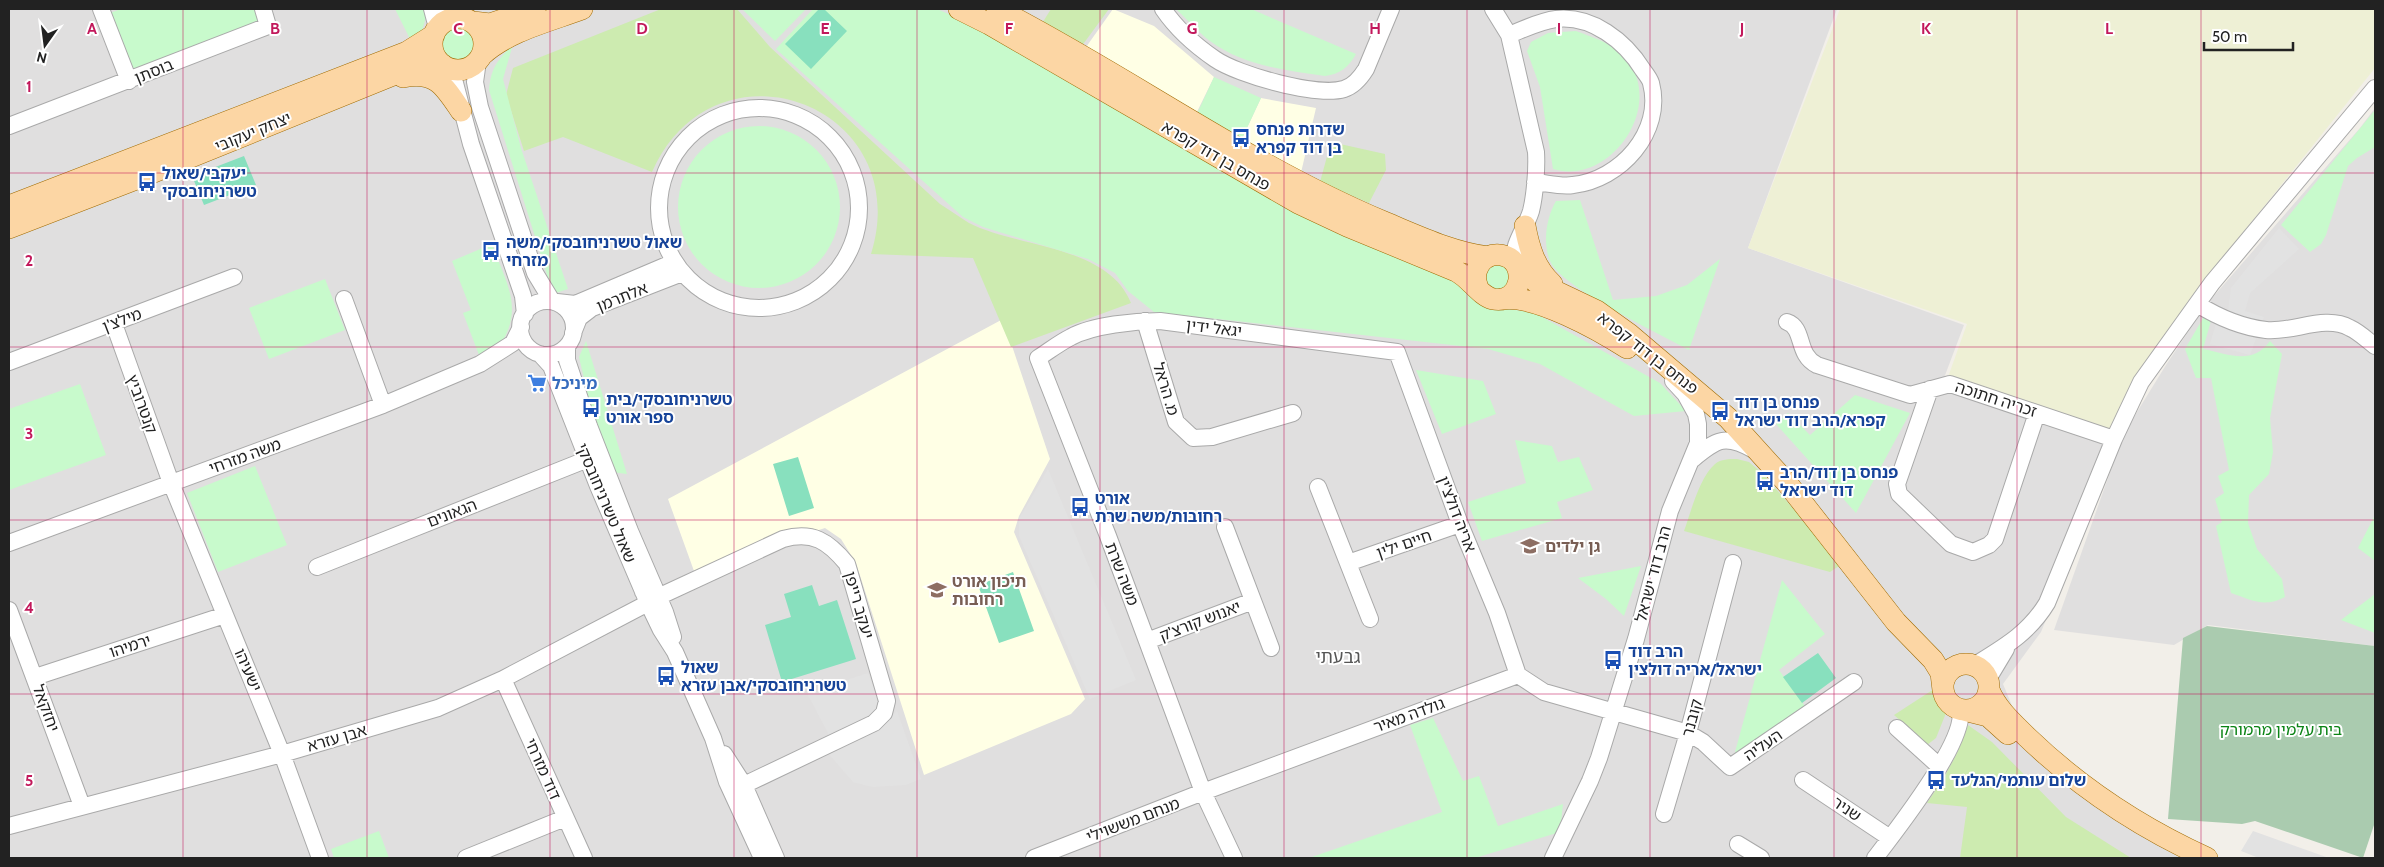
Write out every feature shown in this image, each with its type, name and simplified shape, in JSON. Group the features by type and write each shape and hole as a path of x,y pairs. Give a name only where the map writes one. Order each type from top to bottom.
{"main road":[{"path":"446,20 490,24 535,9"},
{"path":"446,20 432,48 438,60 445,66 460,70 473,66 490,48 514,35 582,9"},
{"name":"פנחס בן דוד קפרא","path":"959,9 1005,33 1276,190 1347,226 1456,271 1470,279 1478,288"},
{"name":"פנחס בן דוד קפרא","path":"997,9 1326,196 1432,242 1462,252 1504,259 1536,282 1596,312 1629,334 1728,418 1762,454 1907,635 1938,667 1943,690"},
{"path":"446,20 478,27 484,41 480,58"},
{"name":"יצחק יעקובי","path":"9,206 407,52 446,20"},
{"name":"יצחק יעקובי","path":"9,228 379,82 420,64 434,63 445,66"},
{"path":"379,82 415,74 430,77 442,84 461,111"},
{"path":"1525,226 1529,248 1540,270 1568,297"},
{"path":"1504,259 1519,271 1518,286 1509,296 1502,299 1494,299 1484,295 1478,288 1475,275 1477,267 1504,259"},
{"name":"פנחס בן דוד קפרא","path":"1502,299 1512,297 1529,301 1591,327 1620,343 1667,376 1703,396"},
{"name":"פנחס בן דוד קפרא","path":"1883,605 1950,657 1980,674"},
{"path":"2176,858 2118,825 2083,801 2046,772 1988,716 1962,710 1948,702 1943,690 1943,682 1949,670 1962,664 1980,674 1993,699 2005,714 2037,746 2070,773 2134,819 2206,858"},
{"path":"1962,710 1978,707 1987,697 1980,674"}],"street":[{"path":"101,9 128,81"},
{"name":"בוסתן","path":"16,123 268,26 262,9"},
{"path":"1163,9 1193,43 1234,70 1290,85 1333,90 1344,89 1360,77 1366,69 1391,9"},
{"path":"1493,9 1509,35 1536,152 1532,204 1514,252 1504,259"},
{"path":"1509,35 1554,19 1564,19 1598,27 1620,40 1636,57 1651,82 1650,124 1646,136 1629,157 1614,168 1591,180 1572,186 1534,184"},
{"path":"445,66 455,83 461,111 521,290 525,341 538,353 558,354 570,340 573,319 569,313 554,302 535,273 480,107 475,82 480,58"},
{"path":"1980,674 2007,647 2032,626 2047,603 2114,439 2141,382 2197,304 2375,88"},
{"path":"767,108 786,112 804,119 820,129 835,142 846,158 854,176 859,195 856,234 850,252 840,268 811,294 793,302 759,308 741,307 718,300 701,290 678,267 661,230 659,198 662,180 670,162 680,145 694,131 710,120 728,113 747,109 767,108"},
{"path":"1504,259 1505,244 1524,198 1534,184"},
{"name":"אלתרמן","path":"554,302 575,304 678,267"},
{"name":"אלתרמן","path":"570,340 579,318 592,308 678,267"},
{"name":"מילצ'ן","path":"9,362 114,324 234,277"},
{"path":"344,299 383,405"},
{"path":"523,320 536,303 554,302"},
{"path":"2197,304 2224,319 2266,330 2288,330 2316,324 2333,323 2349,327 2375,346"},
{"name":"משה מזרחי","path":"480,364 513,343 523,320"},
{"name":"יגאל ידין","path":"1038,358 1072,336 1098,329 1145,321 1160,321 1397,352"},
{"name":"מ. הראל","path":"1145,321 1176,422 1193,438 1212,438 1293,414"},
{"name":"זכריה חתוכה","path":"1787,322 1796,328 1807,358 1817,365 1904,394 1915,394 1950,384 2114,439"},
{"name":"קנטרוביץ","path":"114,324 171,483"},
{"name":"שאול טשרניחובסקי","path":"570,340 567,360 650,597"},
{"name":"משה מזרחי","path":"9,543 383,405 480,364 524,352 538,353"},
{"name":"אריה דולצ'ין","path":"1397,352 1460,524 1497,613 1518,675"},
{"name":"שאול טשרניחובסקי","path":"538,353 551,366 588,459 650,597 671,629 675,652 713,738 727,782 762,858"},
{"name":"משה שרת","path":"1038,358 1203,792 1234,858"},
{"name":"הרב דוד ישראל","path":"1553,858 1590,781 1614,712 1670,511 1693,459 1699,433 1696,414 1686,394 1667,376"},
{"path":"1930,389 1897,484 1899,494 1951,544 1973,552 1984,548 1995,539 2037,413"},
{"name":"הרב דוד ישראל","path":"1693,459 1714,443 1722,440 1740,442 1762,454"},
{"name":"הגאונים","path":"317,567 588,459"},
{"name":"ישעיהו","path":"171,483 282,754 320,858"},
{"path":"1318,487 1370,619"},
{"name":"חיים ילין","path":"1348,563 1460,524"},
{"name":"יאנוש קורצ'ק","path":"1224,527 1271,648"},
{"name":"יעקב רייפן","path":"650,597 783,539 795,536 813,537 823,541 838,553 847,564 887,701 884,713 874,723 744,785"},
{"name":"קובנר","path":"1664,814 1688,733 1733,563"},
{"name":"אבן עזרא","path":"9,826 282,754 438,708 504,678 650,597"},
{"name":"יאנוש קורצ'ק","path":"1147,641 1253,601"},
{"name":"יחזקאל","path":"9,610 82,806"},
{"name":"ירמיהו","path":"35,677 225,615"},
{"path":"1518,675 1544,692 1614,712"},
{"name":"גולדה מאיר","path":"1203,792 1518,675"},
{"name":"דוד מזרחי","path":"504,678 584,858"},
{"name":"העליה","path":"1614,712 1688,733 1703,742 1730,767 1854,682"},
{"path":"1875,858 1939,766 1956,738 1962,718 1962,710"},
{"path":"1898,728 1939,766"},
{"name":"שאול טשרניחובסקי","path":"713,738 744,785 776,858"},
{"name":"שניר","path":"1803,780 1890,838"},
{"name":"מנחם מששוילי","path":"1034,858 1203,792"},
{"path":"466,858 565,818"},
{"path":"1738,844 1761,858"}],"shaded area":[{"path":"9,9 1837,9 1748,248 1964,325 1944,378 2121,437 2041,632 2003,684 2025,737 2104,813 2180,858 9,858"},
{"path":"1113,9 1154,26 1214,77 1195,116 1084,50"},
{"path":"1840,9 2375,9 2375,68 2188,301 2134,387 2112,432 1948,377 1967,324 1748,248"},
{"path":"1261,98 1316,108 1300,177 1240,143"},
{"path":"2375,108 2375,646 2208,625 2174,645 2054,630 2124,433 2206,305 2360,128"},
{"path":"2279,228 2299,249 2250,293 2245,311 2264,317 2250,355 2210,344 2220,310 2228,311 2231,288"},
{"path":"1003,319 1050,459 1019,516 1014,532 1085,699 1071,714 924,775 856,563 841,539 825,528 694,571 668,499"},
{"path":"1048,469 1136,680 1090,699 1019,536 1019,519"},
{"path":"868,673 877,698 877,708 872,714 829,735 807,693"},
{"path":"897,711 921,779 906,785 872,787 853,782 828,753 884,725"},
{"path":"2253,831 2329,858 2259,858 2241,851"}],"green space":[{"path":"121,9 256,9 262,22 133,72 110,13"},
{"path":"395,9 424,9 426,17 422,31 410,39"},
{"path":"661,9 737,9 770,47 940,204 969,223 989,231 1083,259 1103,270 1119,284 1131,303 1011,347 973,258 871,254 877,202 865,158 839,125 802,104 761,96 719,104 681,129 652,172 563,137 524,151 506,95 513,68"},
{"path":"742,9 806,9 775,41"},
{"path":"813,9 937,9 989,32 1267,196 1329,230 1453,279 1497,308 1533,312 1660,383 1686,411 1634,416 1540,364 1488,349 1154,312 1128,291 1115,273 1088,259 983,227 963,217 776,49"},
{"path":"819,9 824,9 847,31 811,69 785,44"},
{"path":"1051,9 1109,9 1081,47 1041,25"},
{"path":"1176,9 1251,9 1356,54 1343,70 1325,76 1265,66 1237,56 1210,41"},
{"path":"463,26 470,29 476,35 479,46 478,54 470,63 463,66 455,66 448,63 440,54 439,42 442,35 451,27"},
{"path":"1576,31 1604,42 1623,55 1637,80 1639,101 1635,121 1625,139 1611,155 1593,166 1574,171 1553,169 1540,87 1527,51 1531,42 1548,33"},
{"path":"513,44 503,79 521,148 568,289 553,294 489,90 491,75 496,64"},
{"path":"1214,77 1261,98 1240,143 1196,116"},
{"path":"2375,110 2375,147 2348,166 2326,235 2321,244 2310,252 2281,225"},
{"path":"759,126 790,132 816,150 834,176 840,207 834,238 816,264 790,282 759,288 728,282 702,264 684,238 678,207 684,176 702,150 728,132"},
{"path":"1331,142 1385,154 1386,170 1369,203 1320,182"},
{"path":"244,156 256,185 204,205 192,176"},
{"path":"1580,200 1613,300 1656,296 1687,285 1720,259 1689,350 1593,298 1560,274 1551,263 1548,256 1546,232 1556,201"},
{"path":"492,244 507,282 512,307 511,319 500,345 479,355 463,313 471,310 452,261"},
{"path":"1493,263 1506,266 1511,283 1500,291 1487,287 1484,273"},
{"path":"325,279 345,330 269,359 249,308"},
{"path":"2206,313 2212,317 2203,349 2231,355 2248,356 2256,354 2270,341 2282,354 2270,418 2273,452 2269,474 2249,495 2248,523 2257,549 2282,579 2285,597 2271,602 2258,602 2231,593 2216,526 2222,522 2215,499 2224,493 2218,476 2229,470 2211,378 2196,378 2185,349"},
{"path":"586,341 627,474 611,472 600,448 579,357"},
{"path":"1416,370 1483,381 1496,414 1442,434"},
{"path":"80,384 106,455 9,490 9,409"},
{"path":"1855,395 1910,413 1856,513 1776,424 1788,413 1810,435"},
{"path":"1515,440 1552,446 1558,462 1579,457 1593,490 1557,502 1562,518 1482,541 1468,502 1526,483"},
{"path":"798,457 814,508 789,516 773,464"},
{"path":"1737,459 1749,462 1761,472 1842,564 1830,572 1684,531 1696,496 1709,470 1720,461"},
{"path":"255,466 287,545 218,572 187,493"},
{"path":"2375,515 2375,561 2358,548"},
{"path":"1641,566 1624,616 1606,599 1578,578"},
{"path":"1013,572 1034,631 999,643 978,585"},
{"path":"1782,580 1825,634 1779,670 1807,709 1737,757 1735,752"},
{"path":"812,585 819,606 837,600 856,659 782,682 765,625 791,617 784,594"},
{"path":"2375,594 2375,633 2341,620"},
{"name":"בית עלמין מרמורק","path":"2207,626 2375,646 2375,822 2363,858 2255,821 2242,824 2168,819 2183,638"},
{"path":"1818,653 1836,678 1802,703 1783,677"},
{"path":"1934,689 1948,708 1936,738 1927,745 1894,715"},
{"path":"1433,718 1463,781 1479,776 1498,826 1563,804 1560,832 1475,858 1309,858 1442,812 1410,725"},
{"path":"1968,725 1992,742 2066,817 2131,858 1960,858 1967,807 1927,803 1950,766"},
{"path":"379,831 389,858 334,858 331,849"}],"place":[{"name":"שדרות פנחס בן דוד קפרא","path":"1241,138"},
{"name":"יעקבי/שאול טשרניחובסקי","path":"147,182"},
{"name":"שאול טשרניחובסקי/משה מזרחי","path":"491,251"},
{"name":"מיניכל","path":"537,383"},
{"name":"טשרניחובסקי/בית ספר אורט","path":"591,408"},
{"name":"פנחס בן דוד קפרא/הרב דוד ישראל","path":"1720,411"},
{"name":"פנחס בן דוד/הרב דוד ישראל","path":"1765,481"},
{"name":"אורט רחובות/משה שרת","path":"1080,507"},
{"name":"גן ילדים","path":"1530,546"},
{"name":"תיכון אורט רחובות","path":"937,590"},
{"name":"הרב דוד ישראל/אריה דולצין","path":"1613,660"},
{"name":"שאול טשרניחובסקי/אבן עזרא","path":"666,676"},
{"name":"שלום עותמי/הגלעד","path":"1936,780"}],"district":[{"name":"גבעתי","path":"1338,657"}]}
